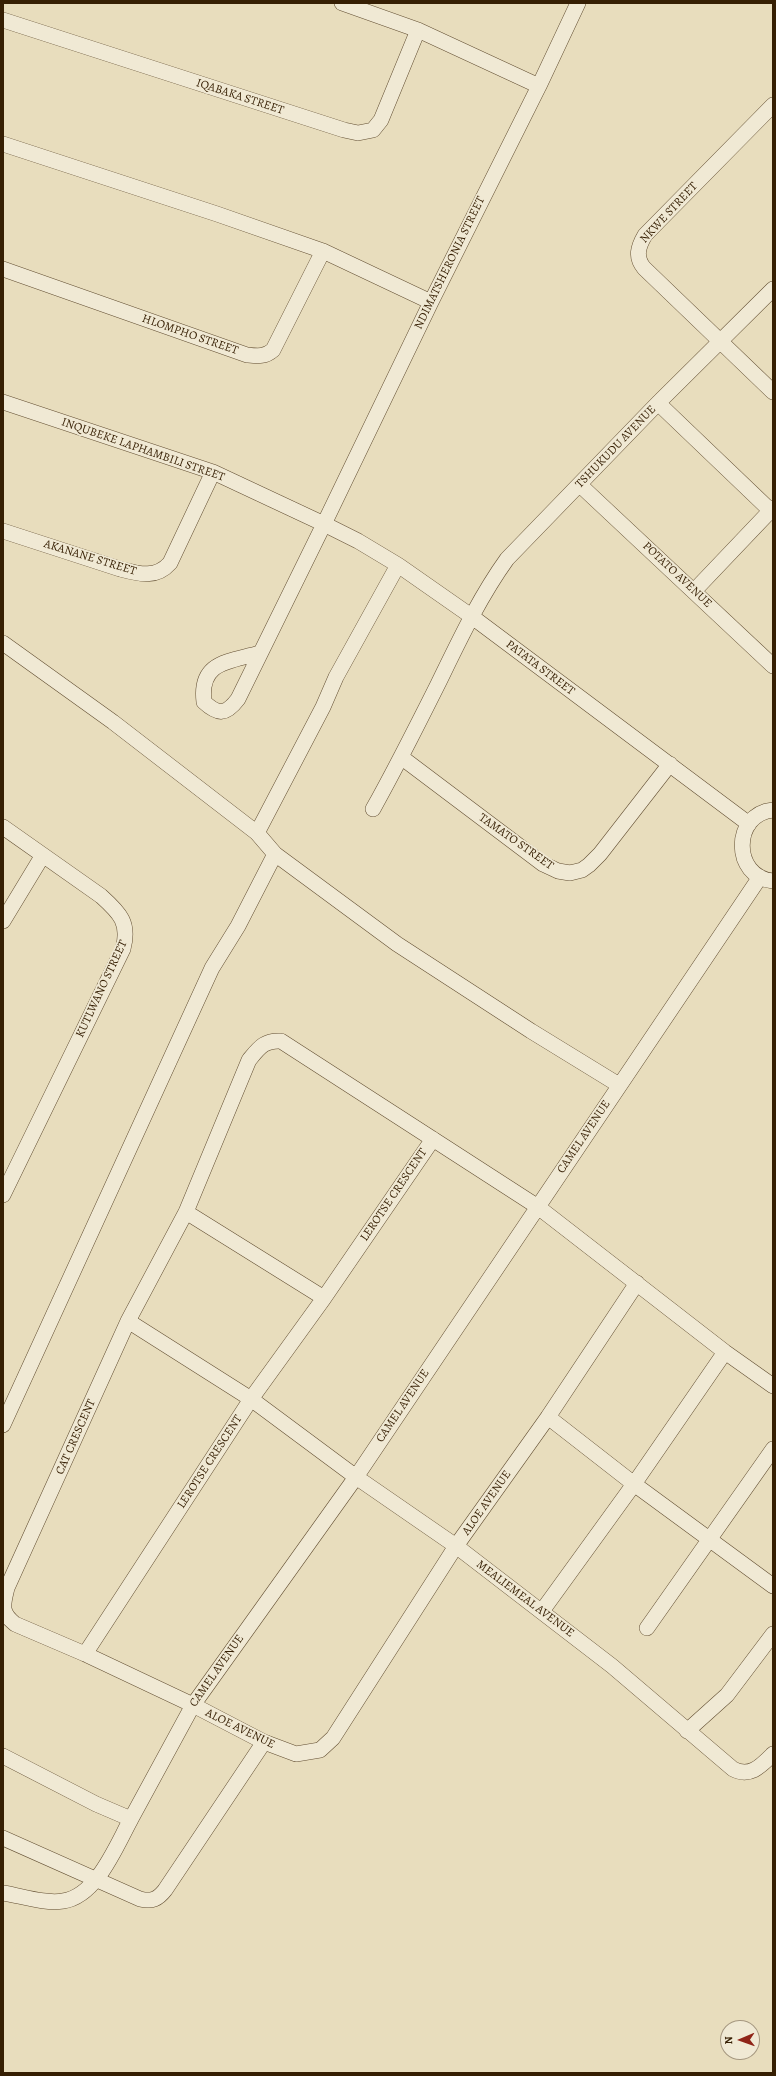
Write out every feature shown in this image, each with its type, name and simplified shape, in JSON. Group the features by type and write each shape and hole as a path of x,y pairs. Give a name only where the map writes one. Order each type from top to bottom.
{"street":[{"path":"342,3 418,30 539,86"},
{"name":"NDIMATSHERONIA STREET","path":"260,653 431,302 539,86 578,3"},
{"name":"IQABAKA STREET","path":"3,20 344,130 358,133 373,130 381,120 418,30"},
{"name":"NKWE STREET","path":"720,342 644,268 638,256 638,246 645,236 773,105"},
{"path":"3,144 218,214 323,252 431,302"},
{"name":"HLOMPHO STREET","path":"3,269 247,355 259,356 267,355 273,350 323,252"},
{"name":"TSHUKUDU AVENUE","path":"471,616 491,582 507,559 658,404 773,289"},
{"path":"720,342 773,392"},
{"name":"INQUBEKE LAPHAMBILI STREET","path":"3,402 213,472 324,524"},
{"path":"658,404 772,511 694,591"},
{"name":"AKANANE STREET","path":"3,531 120,569 138,573 157,573 170,563 213,472"},
{"name":"POTATO AVENUE","path":"580,485 773,666"},
{"name":"PATATA STREET","path":"324,524 398,565 471,616 749,824"},
{"path":"257,833 323,707 336,677 398,565"},
{"path":"373,809 401,757 471,616"},
{"path":"3,643 113,722 257,833 275,854 397,944 531,1031 619,1085"},
{"name":"TAMATO STREET","path":"401,757 537,860 558,871 570,873 582,870 600,854 670,764"},
{"path":"766,879 749,867 743,857 741,845 743,834 749,824 757,816 773,810"},
{"name":"KUTLWANO STREET","path":"3,827 101,896 114,907 123,922 127,934 123,949 3,1195"},
{"path":"3,1425 212,968 238,926 275,854"},
{"path":"3,921 43,855"},
{"name":"CAMEL AVENUE","path":"97,1880 193,1705 356,1477 619,1085 766,879"},
{"name":"LEROTSE CRESCENT","path":"85,1654 251,1399 324,1298 433,1139 291,1046 281,1041 270,1041 263,1044 257,1050 244,1072 186,1212 128,1321"},
{"path":"433,1139 538,1207 725,1352 773,1386"},
{"path":"186,1212 324,1298"},
{"name":"ALOE AVENUE","path":"193,1705 264,1742 296,1754 320,1750 333,1738 456,1546 548,1418 637,1283"},
{"path":"128,1321 251,1399 356,1477"},
{"name":"CAT CRESCENT","path":"128,1321 7,1588 3,1602 4,1612 7,1618 15,1624 85,1654 193,1705"},
{"path":"542,1610 634,1484 725,1352"},
{"path":"548,1418 634,1484 773,1586"},
{"path":"647,1628 773,1449"},
{"name":"MEALIEMEAL AVENUE","path":"356,1477 456,1546 542,1610 612,1666 687,1731 738,1772 749,1772 757,1769 773,1754"},
{"path":"687,1731 727,1694 773,1634"},
{"path":"3,1838 140,1900 153,1900 159,1897 264,1742"},
{"path":"3,1756 96,1804 131,1819"},
{"path":"3,1893 50,1901 63,1901 75,1898 97,1880"}]}
